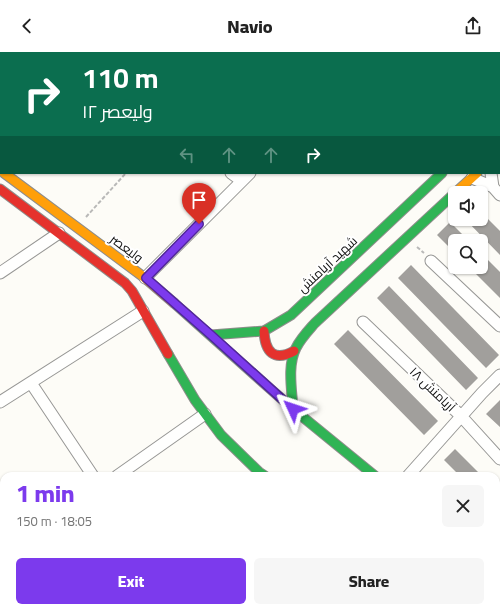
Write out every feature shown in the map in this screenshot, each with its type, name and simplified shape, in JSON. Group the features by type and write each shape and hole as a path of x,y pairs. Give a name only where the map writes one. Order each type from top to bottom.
{"main road":[{"name":"ولیعصر","path":"5,174 146,278 293,409 370,472"},
{"name":"شهید آریامنش","path":"211,335 264,331 291,315 441,174"},
{"path":"462,186 474,175"},
{"path":"0,189 125,283 132,291 195,400 221,435 259,472"},
{"path":"293,409 291,377 294,351 303,337 315,323 448,200"},
{"path":"264,331 264,343 271,353 283,356 294,351"}],"street":[{"path":"146,278 246,177 235,174"},
{"path":"492,174 496,191"},
{"path":"474,175 496,191"},
{"path":"0,273 59,233"},
{"path":"431,261 500,326"},
{"path":"0,402 31,384 143,312"},
{"name":"آریامنش ۱۸","path":"363,322 461,416 500,459"},
{"path":"412,472 500,375"},
{"path":"31,384 90,472"},
{"path":"123,472 205,414"}],"path":[{"path":"77,227 125,174"},
{"path":"407,238 431,261"}],"building":[{"path":"488,219 500,231 500,255 488,243 488,234 480,234 472,226 488,226"},
{"path":"448,224 448,226 454,226 462,234 448,234 448,246 437,235"},
{"path":"488,260 500,272 500,298 476,274 488,274"},
{"path":"411,265 499,355 486,368 398,278"},
{"path":"389,286 478,378 466,390 377,298"},
{"path":"348,330 438,421 424,435 334,344"},
{"path":"500,400 500,427 486,414"},
{"path":"455,449 478,472 456,472 444,460"}],"traffic: fast":[{"path":"211,335 264,331 291,315 441,174"},
{"path":"293,409 291,378 292,362 293,355 302,338 315,323 448,200"},
{"path":"174,303 293,409 370,472"},
{"path":"168,354 195,400 221,435 259,472"}],"traffic: slow":[{"path":"5,174 145,278 174,303"},
{"path":"463,186 476,174"}],"traffic: jam":[{"path":"0,189 125,283 132,291 168,354"},
{"path":"264,331 266,345 272,353 281,355 294,351"}],"route":[{"path":"199,224 146,278 293,409"}]}
